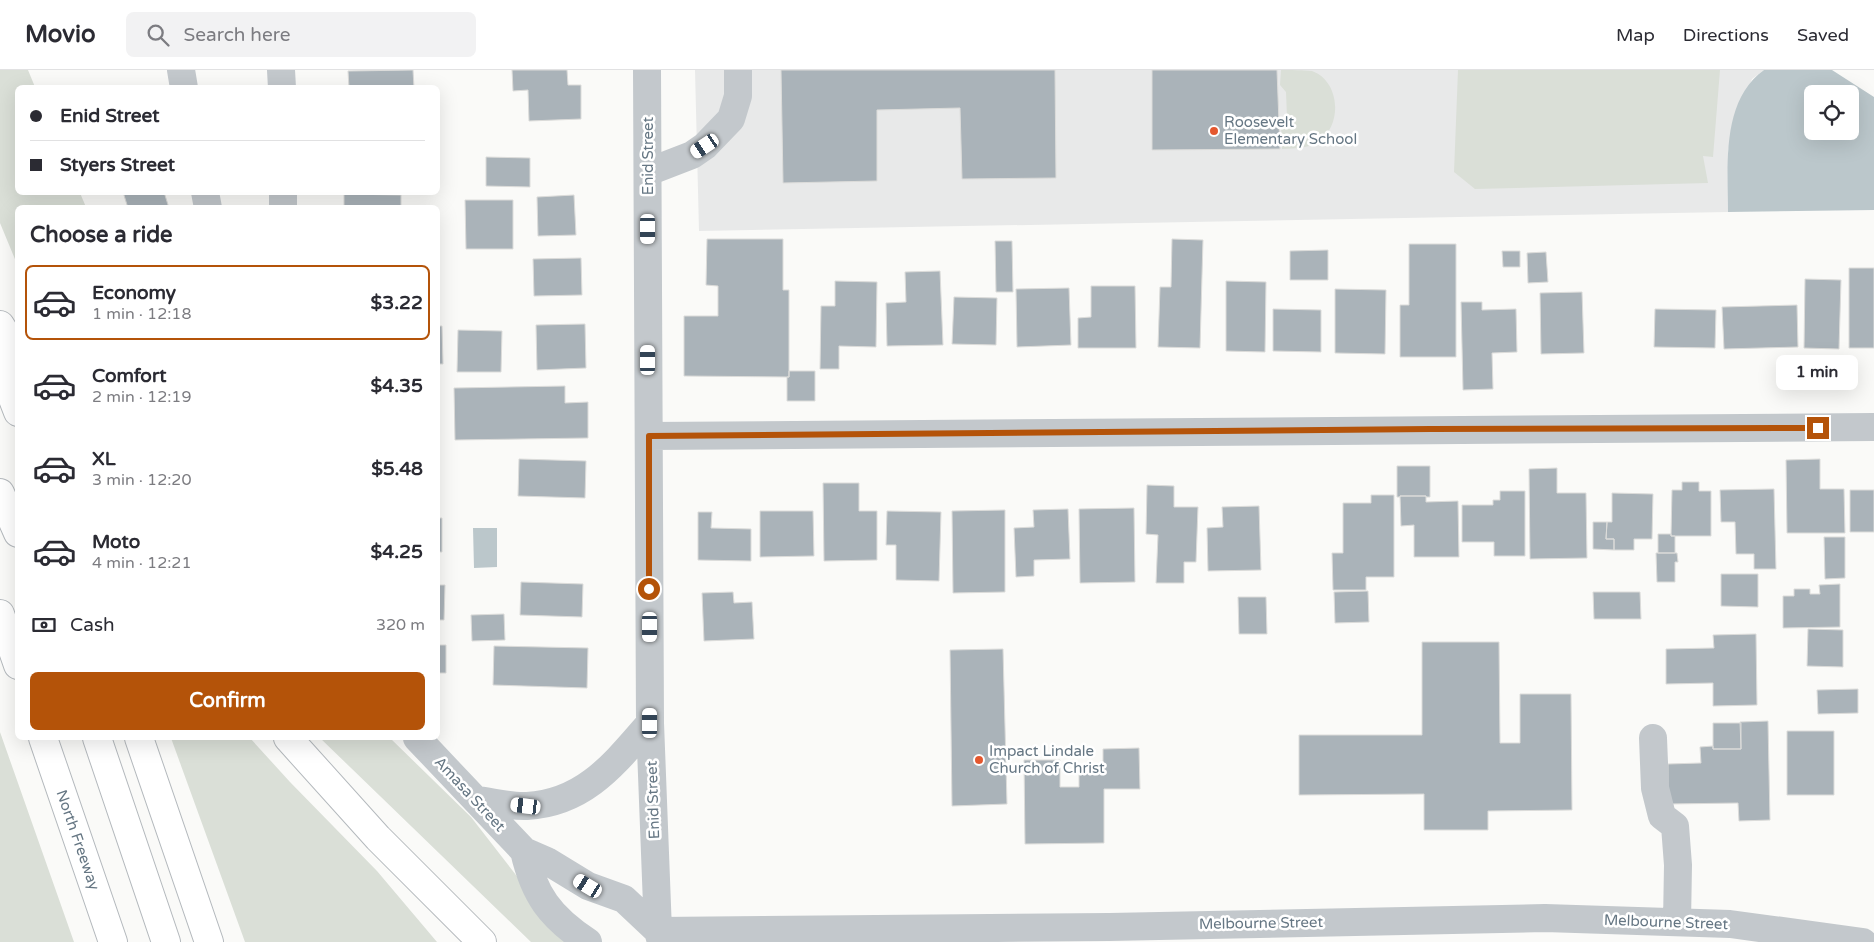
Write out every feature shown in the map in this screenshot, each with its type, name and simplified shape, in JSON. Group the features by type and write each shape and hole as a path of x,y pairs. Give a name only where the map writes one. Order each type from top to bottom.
{"highway":[{"path":"0,324 15,349"},
{"path":"0,365 15,404"},
{"path":"0,493 15,526"},
{"path":"0,614 15,656"},
{"name":"North Freeway","path":"44,740 113,942"},
{"path":"99,740 166,942"},
{"path":"140,740 209,942"},
{"path":"290,740 378,838 482,942"}],"street":[{"path":"180,70 183,85"},
{"path":"282,70 282,85"},
{"name":"Enid Street","path":"647,70 650,723 653,938"},
{"path":"648,172 692,155 705,146 731,119 738,96 738,70"},
{"path":"649,436 1874,427"},
{"path":"477,800 526,806 556,801 587,787 612,767 650,723"},
{"path":"1653,738 1655,788 1662,816 1675,826 1678,865 1677,922"},
{"name":"Amasa Street","path":"419,740 524,851 547,861 588,886 624,899 653,938"},
{"path":"524,851 529,875 546,905 566,928 588,942"},
{"name":"Melbourne Street","path":"653,938 1546,930 1677,922 1730,924 1864,942"}],"shaded area":[{"path":"0,70 28,70 34,85 15,85 15,195 81,195 85,205 15,205 15,259 0,223"},
{"name":"Roosevelt Elementary School","path":"695,70 1764,70 1752,79 1728,150 1728,212 699,231"},
{"path":"1281,70 1312,71 1321,76 1333,93 1335,114 1332,125 1327,134 1319,141 1301,148 1282,149 1281,124 1287,117 1286,92 1280,85"},
{"path":"1458,70 1720,70 1713,157 1703,156 1708,183 1475,189 1454,172"},
{"path":"1764,70 1832,70 1855,85 1804,85 1804,140 1859,140 1859,87 1874,97 1874,210 1728,212 1730,135 1740,99 1750,83"},
{"path":"473,528 497,528 497,567 474,568"},
{"path":"0,732 74,942 0,942"},
{"path":"172,740 252,740 377,871 437,942 245,942"},
{"path":"322,740 392,740 471,817 568,942 531,942"}],"building":[{"path":"413,70 414,85 349,85 348,71"},
{"path":"512,70 567,70 568,85 581,85 581,119 529,121 528,90 513,91"},
{"path":"781,70 1055,70 1056,178 962,179 960,108 877,110 877,181 783,183"},
{"path":"1152,70 1277,70 1280,149 1152,150"},
{"path":"486,157 530,158 530,187 486,186"},
{"path":"124,195 165,195 168,205 127,205"},
{"path":"344,195 401,195 401,205 344,205"},
{"path":"574,195 576,235 538,236 537,197"},
{"path":"465,200 513,200 513,249 466,249"},
{"path":"707,239 783,239 783,290 789,290 789,377 684,376 684,316 718,316 718,286 706,285"},
{"path":"1172,239 1203,240 1200,348 1158,347 1160,287 1171,287"},
{"path":"995,241 1012,241 1013,292 996,292"},
{"path":"1409,244 1456,244 1456,357 1400,357 1400,305 1409,305"},
{"path":"1328,250 1328,280 1290,280 1290,251"},
{"path":"1502,251 1520,251 1520,267 1503,267"},
{"path":"1546,252 1548,282 1528,283 1527,253"},
{"path":"581,258 582,295 534,296 533,259"},
{"path":"1849,268 1874,268 1874,348 1849,348"},
{"path":"940,271 943,345 887,346 886,303 906,302 905,272"},
{"path":"1805,279 1841,280 1839,349 1804,348"},
{"path":"835,281 877,282 876,347 839,346 839,369 820,369 821,306 835,306"},
{"path":"1226,281 1266,282 1265,352 1226,351"},
{"path":"1091,286 1135,286 1136,348 1078,348 1078,318 1091,317"},
{"path":"1069,288 1071,345 1017,347 1016,289"},
{"path":"1335,289 1386,290 1385,354 1335,353"},
{"path":"1582,292 1584,353 1541,354 1540,293"},
{"path":"954,297 997,298 996,345 952,344"},
{"path":"1461,302 1482,302 1482,310 1516,309 1517,352 1492,353 1493,389 1463,390"},
{"path":"1797,305 1798,347 1724,349 1722,307"},
{"path":"1273,309 1321,310 1321,352 1273,351"},
{"path":"1655,309 1716,310 1715,348 1654,347"},
{"path":"585,324 586,368 537,370 536,325"},
{"path":"440,326 442,326 443,364 440,364"},
{"path":"458,330 502,331 501,372 457,372"},
{"path":"789,371 815,371 815,401 787,401 787,377 789,377"},
{"path":"565,386 565,403 588,402 588,438 455,440 454,388"},
{"path":"519,459 586,461 585,498 518,496"},
{"path":"1820,459 1820,489 1844,489 1845,533 1787,533 1786,460"},
{"path":"1397,466 1430,466 1430,497 1397,497"},
{"path":"1557,468 1557,493 1586,493 1587,558 1530,559 1529,469"},
{"path":"1682,482 1699,482 1699,491 1711,491 1711,536 1671,536 1672,490 1682,490"},
{"path":"823,483 859,483 859,511 877,511 877,560 824,561"},
{"path":"1147,485 1174,486 1174,507 1198,507 1196,562 1184,562 1184,583 1156,583 1158,535 1146,534"},
{"path":"1774,489 1776,569 1754,569 1754,554 1736,554 1735,522 1721,522 1720,490"},
{"path":"1850,490 1874,490 1874,532 1850,532"},
{"path":"1500,491 1525,491 1525,556 1494,556 1494,542 1462,542 1462,505 1493,505 1493,500 1500,500"},
{"path":"1612,493 1653,494 1652,539 1634,539 1634,550 1614,550 1614,539 1606,539 1607,522 1612,522"},
{"path":"1371,495 1394,495 1394,577 1366,577 1366,590 1333,590 1332,553 1343,553 1343,503 1371,503"},
{"path":"1400,496 1426,496 1426,502 1458,501 1459,557 1414,557 1414,525 1401,526"},
{"path":"1259,506 1261,570 1208,571 1207,528 1223,527 1222,507"},
{"path":"1134,508 1135,582 1080,583 1079,509"},
{"path":"1068,509 1070,559 1034,560 1034,576 1016,577 1014,528 1034,527 1033,510"},
{"path":"1005,510 1005,592 953,593 952,511"},
{"path":"760,511 813,511 814,556 760,557"},
{"path":"887,511 941,512 939,581 896,580 896,545 886,545"},
{"path":"698,512 712,512 711,528 751,529 751,561 698,560"},
{"path":"440,518 442,518 442,552 440,552"},
{"path":"1593,522 1607,522 1606,539 1614,539 1614,550 1593,549"},
{"path":"1658,534 1671,534 1671,536 1675,536 1675,553 1658,553"},
{"path":"1824,537 1845,537 1845,578 1825,579"},
{"path":"1656,553 1677,553 1678,562 1675,562 1675,582 1657,582"},
{"path":"1721,574 1758,574 1758,607 1721,606"},
{"path":"521,582 583,584 582,617 520,615"},
{"path":"1840,584 1840,627 1783,628 1783,596 1794,596 1794,589 1810,589 1810,594 1820,594 1819,585"},
{"path":"440,585 445,585 444,620 440,620"},
{"path":"1368,591 1369,622 1335,623 1334,592"},
{"path":"733,592 734,603 752,602 754,639 704,641 702,593"},
{"path":"1593,592 1640,592 1641,619 1594,619"},
{"path":"1238,597 1266,597 1267,634 1239,634"},
{"path":"504,614 505,640 472,641 471,615"},
{"path":"1808,629 1843,630 1843,667 1807,666"},
{"path":"1756,634 1757,705 1713,706 1713,683 1666,684 1666,649 1714,648 1713,635"},
{"path":"1422,642 1499,642 1500,743 1520,743 1520,694 1571,694 1572,810 1488,811 1488,830 1424,830 1424,794 1299,795 1299,735 1422,735"},
{"path":"440,645 446,645 446,673 440,673"},
{"path":"494,646 588,648 587,688 493,685"},
{"name":"Impact Lindale Church of Christ","path":"1003,649 1007,804 952,806 950,650"},
{"path":"1858,689 1858,713 1818,714 1817,690"},
{"path":"1768,721 1770,820 1739,821 1738,803 1668,804 1668,764 1701,763 1700,747 1713,746 1713,749 1741,749 1740,722"},
{"path":"1713,723 1741,723 1741,749 1713,749"},
{"path":"1787,731 1834,731 1834,795 1787,795"},
{"path":"1139,748 1140,789 1104,789 1104,843 1025,844 1024,760 1060,760 1060,787 1079,787 1079,768 1103,767 1103,749"}],"place":[{"name":"Roosevelt Elementary School","path":"1214,131"},
{"name":"Impact Lindale Church of Christ","path":"979,760"}],"route":[{"path":"649,589 649,436 1430,429 1818,428"}]}
